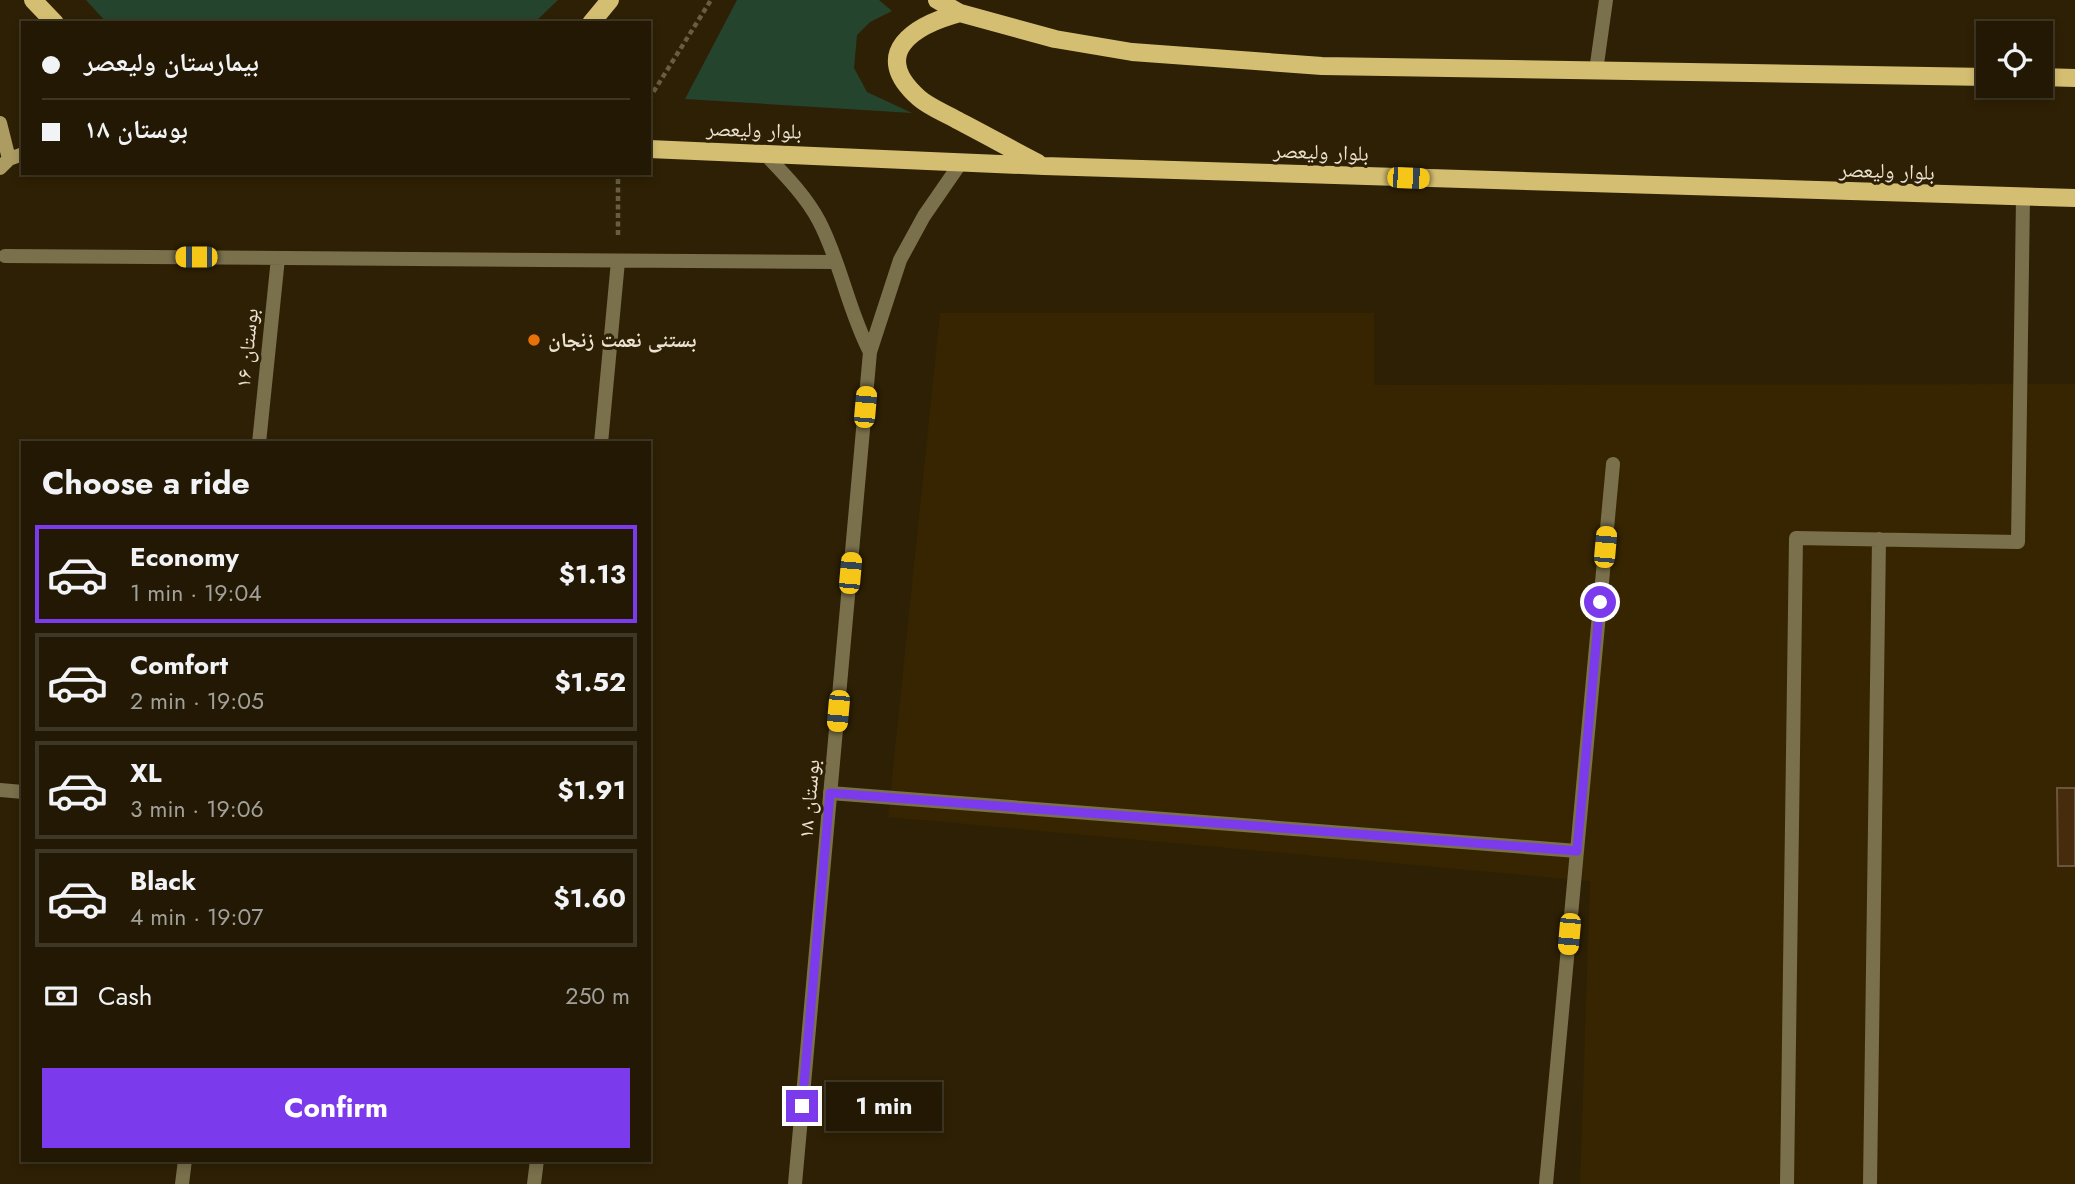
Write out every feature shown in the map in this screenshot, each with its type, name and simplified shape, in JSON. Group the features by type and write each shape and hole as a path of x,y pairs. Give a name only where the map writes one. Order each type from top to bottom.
{"main road":[{"path":"33,0 53,21"},
{"path":"593,21 610,0"},
{"path":"937,0 960,13 1055,39 1132,52 1322,66 1976,77"},
{"path":"960,13 934,20 903,40 897,53 898,69 919,98 1044,166"},
{"path":"2053,77 2075,78"},
{"path":"0,123 11,160"},
{"name":"بلوار ولیعصر","path":"651,149 1044,166 2075,198"}],"street":[{"path":"1596,71 1606,0"},
{"path":"765,154 790,181 819,221 857,327 870,352"},
{"name":"بوستان ۱۸","path":"795,1184 870,352 900,260 924,216 962,161"},
{"path":"1787,1184 1796,538 2018,542 2023,198"},
{"path":"5,256 834,262"},
{"name":"بوستان ۱۶","path":"259,441 278,258"},
{"path":"601,441 618,261"},
{"path":"1546,1184 1613,464"},
{"path":"1871,1184 1879,540"},
{"path":"0,790 21,792"},
{"path":"830,793 1577,851"},
{"path":"182,1184 185,1162"},
{"path":"534,1184 537,1162"}],"path":[{"path":"651,96 711,0"},
{"path":"618,175 618,261"}],"shaded area":[{"path":"940,313 1374,313 1374,385 2075,384 2075,1184 1580,1184 1590,881 888,817"}],"green space":[{"path":"86,0 558,0 536,21 105,21"},
{"path":"737,0 879,0 892,11 870,22 857,35 854,68 867,92 912,113 685,99"}],"building":[{"path":"2057,788 2075,788 2075,866 2058,866"}],"place":[{"name":"بستنی نعمت زنجان","path":"534,340"}],"route":[{"path":"802,1106 830,793 1577,851 1600,602"}]}
